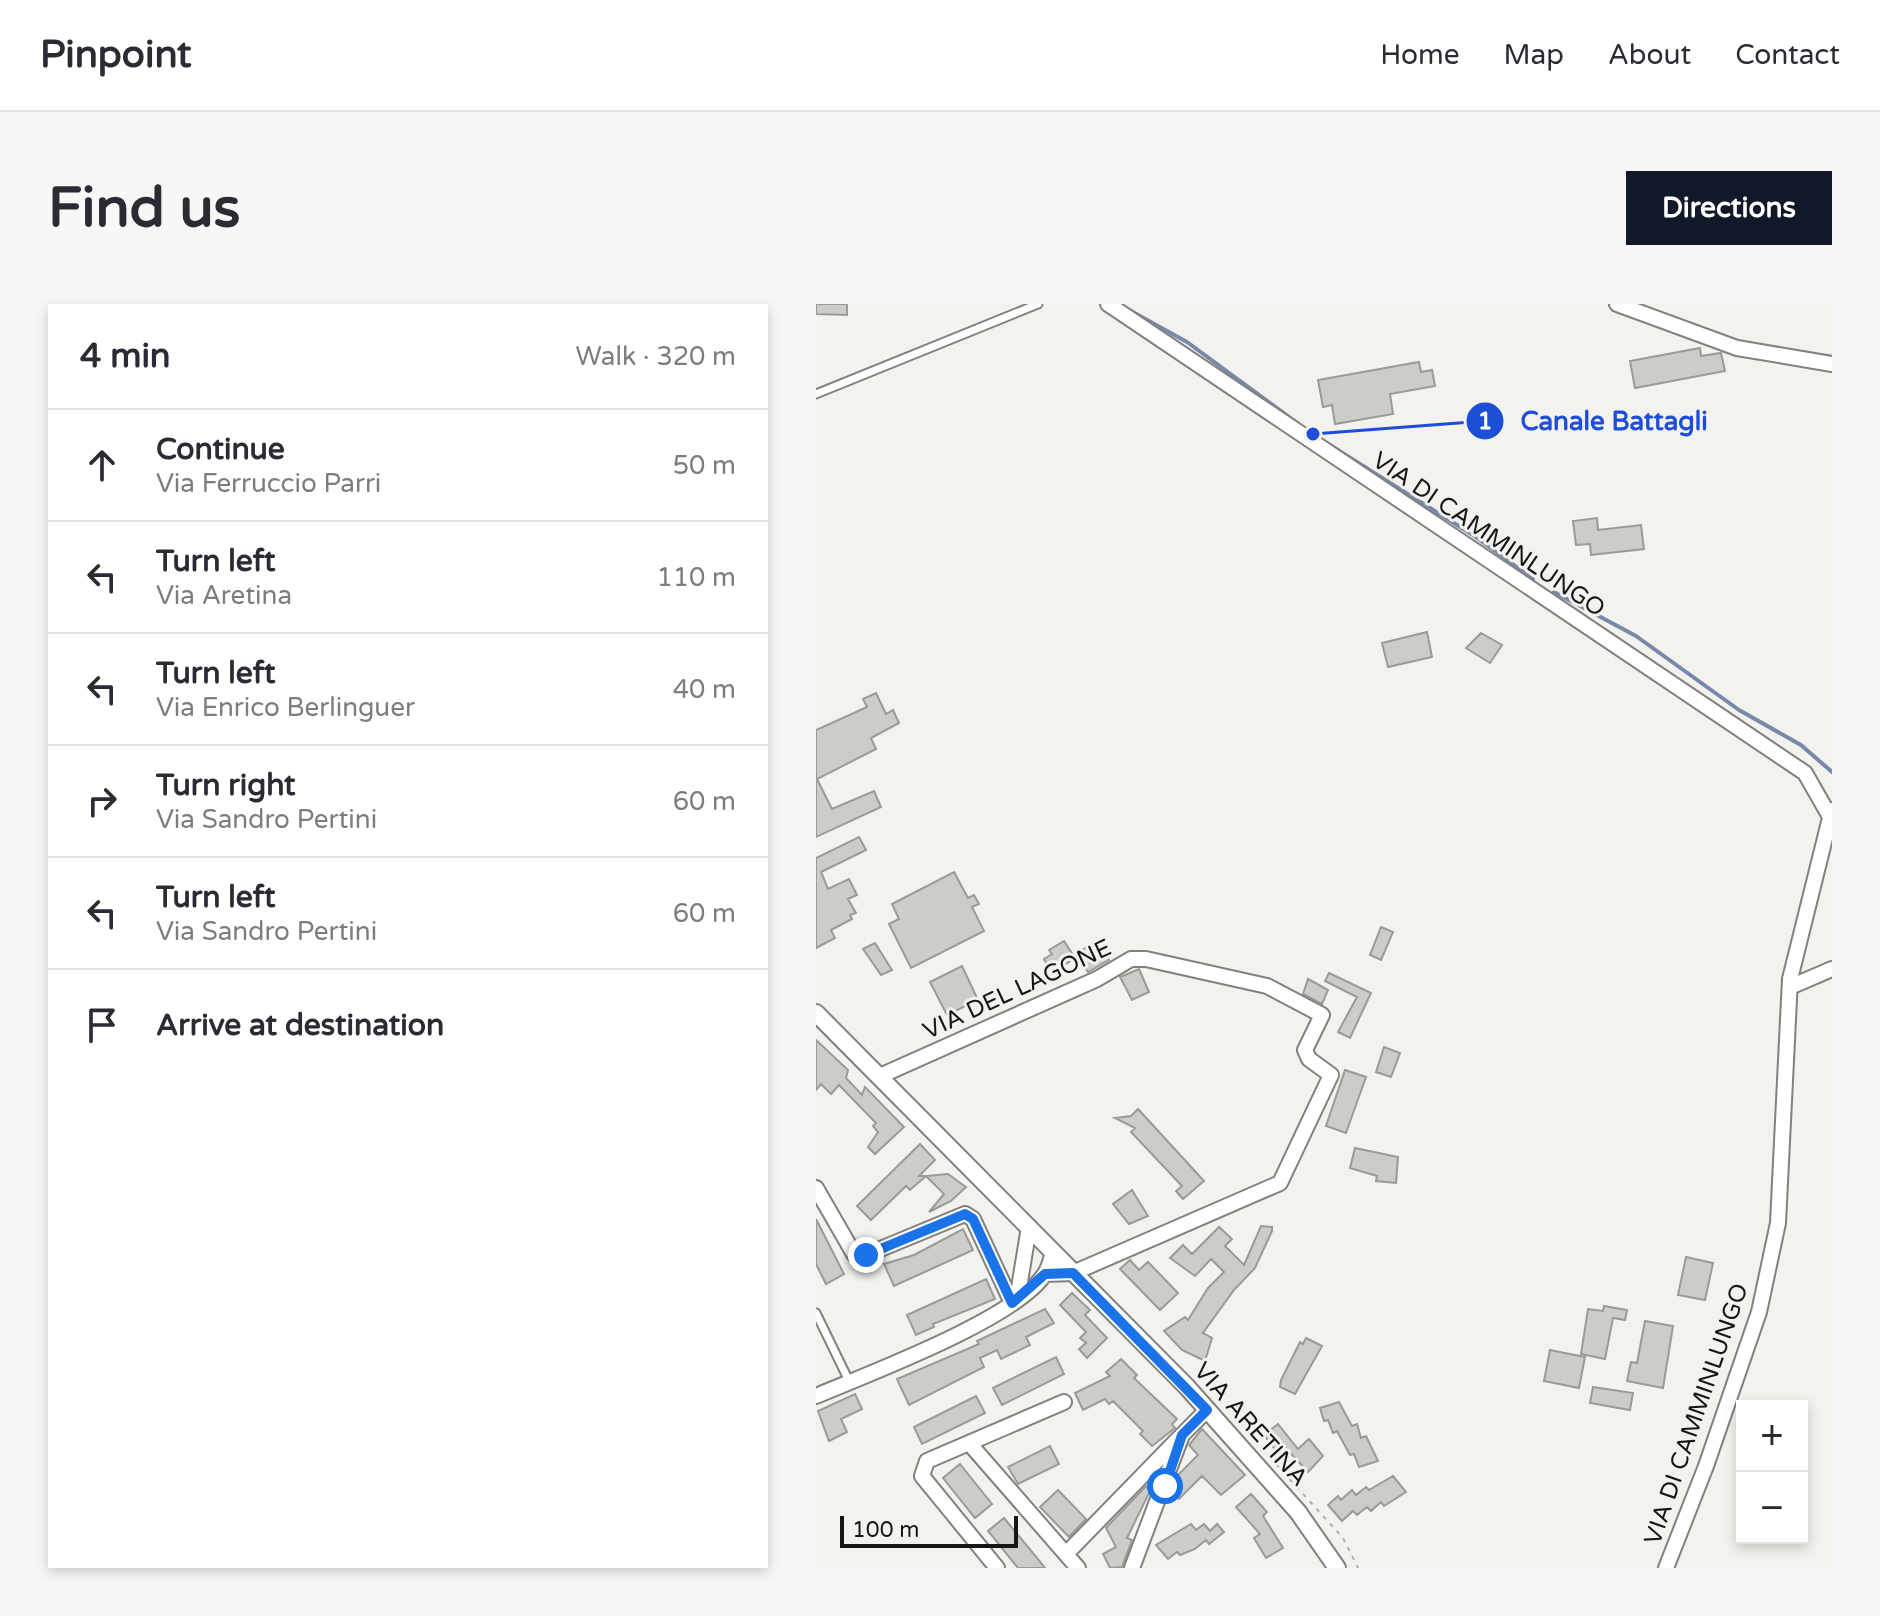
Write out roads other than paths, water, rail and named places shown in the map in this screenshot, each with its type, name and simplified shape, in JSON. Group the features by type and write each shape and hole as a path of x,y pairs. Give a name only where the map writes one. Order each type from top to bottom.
{"street":[{"name":"VIA DI CAMMINLUNGO","path":"1108,304 1805,773 1830,812 1790,987 1778,1223 1759,1312 1706,1466 1666,1568"},
{"path":"1617,304 1737,348 1832,364"},
{"name":"VIA DEL LAGONE","path":"880,1076 1097,979 1131,959 1146,959 1267,986 1322,1015 1305,1050 1309,1059 1331,1075 1280,1183 1073,1273"},
{"path":"1790,987 1832,969"},
{"path":"816,1013 1029,1227 1015,1302"},
{"path":"816,1188 854,1254 866,1255 965,1214 973,1219 1015,1302"},
{"name":"VIA ARETINA","path":"1029,1227 1207,1410 1298,1512 1337,1568"},
{"path":"1023,1267 1053,1252"},
{"path":"816,1396 851,1383 1015,1302 1045,1274 1053,1252"},
{"path":"1045,1274 1073,1273"},
{"path":"997,1568 922,1476 927,1461 1064,1402"},
{"path":"1066,1554 1207,1410"},
{"path":"1132,1568 1182,1435"},
{"path":"969,1443 1078,1568"}],"lane":[{"path":"816,394 1038,304"},
{"path":"816,1313 851,1383"}],"waterway":[{"path":"1129,310 1187,342 1304,428"},
{"path":"1325,442 1473,535 1533,579"},
{"path":"1554,592 1636,636 1739,710 1801,745 1832,772"}],"place":[{"name":"Canale Battagli","path":"1313,434"}]}
